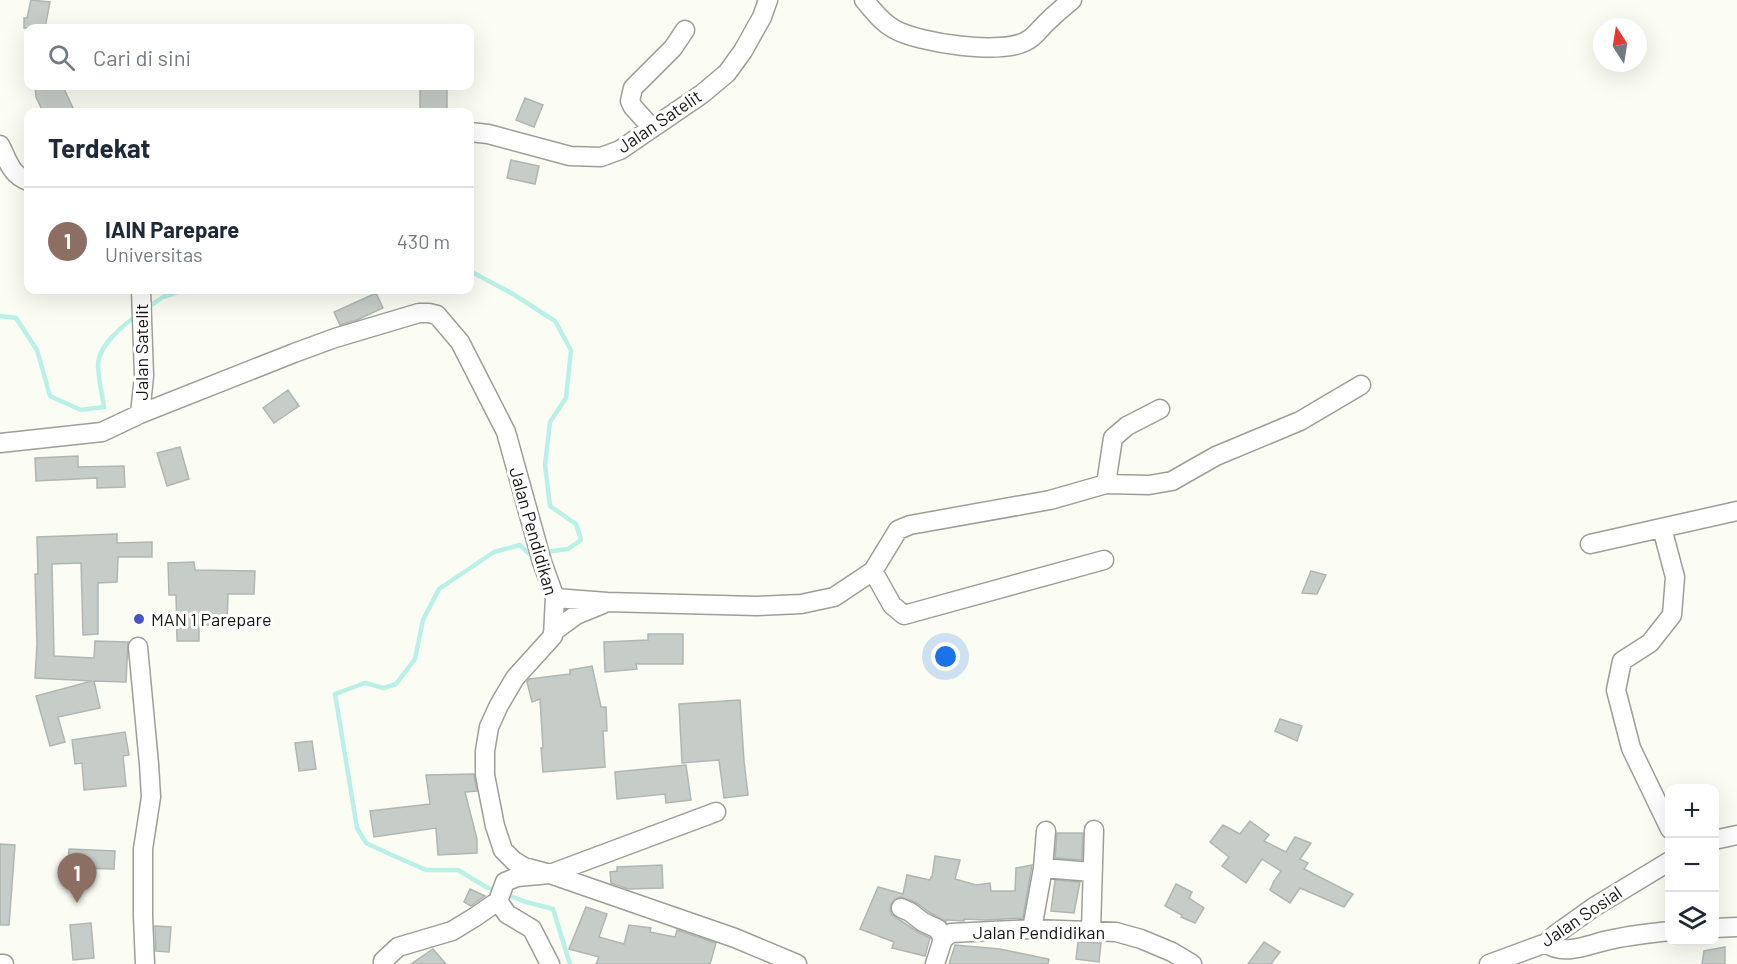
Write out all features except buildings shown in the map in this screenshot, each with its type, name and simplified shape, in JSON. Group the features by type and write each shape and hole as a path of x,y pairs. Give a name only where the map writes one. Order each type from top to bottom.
{"street":[{"name":"Jalan Satelit","path":"474,132 586,158 602,157 620,150 702,94 727,73 743,51 762,17 768,0"},
{"path":"864,0 883,21 908,36 927,41 993,48 1017,45 1029,40 1072,0"},
{"path":"651,127 630,101 633,88 673,48 685,30"},
{"path":"0,146 14,173 24,179"},
{"name":"Jalan Satelit","path":"140,414 144,376 141,294"},
{"name":"Jalan Pendidikan","path":"0,443 102,432 140,414 335,339 419,313 437,315 460,342 506,432 535,539 555,598 554,632"},
{"path":"555,598 607,602 757,606 801,604 834,597 873,571 898,530 910,525 1050,500 1106,484 1149,485 1173,481 1216,456 1300,421 1361,385"},
{"path":"1106,484 1113,438 1127,426 1160,409"},
{"path":"1590,544 1737,511"},
{"path":"1662,528 1675,577 1672,615 1650,643 1622,662 1616,690 1631,748 1665,819"},
{"path":"873,571 892,605 904,615 1104,560"},
{"path":"607,602 576,615 554,632 553,636 515,678 489,727 485,751 485,775 495,826 503,850 524,867 724,934 758,957 797,964"},
{"path":"138,647 151,797 143,849 145,964"},
{"path":"383,964 383,961 398,947 452,931 501,893 517,877 550,874 716,812"},
{"path":"1091,930 1094,830"},
{"path":"1032,929 1043,868 1046,831"},
{"path":"1719,839 1737,835"},
{"name":"Jalan Sosial","path":"1489,964 1549,945 1556,934 1594,907 1665,864"},
{"path":"1043,868 1092,872"},
{"path":"501,893 507,914 532,929 550,964"},
{"path":"901,908 922,922 938,929 943,939 935,964"},
{"path":"1719,928 1737,927"},
{"name":"Jalan Pendidikan","path":"943,939 955,933 1032,929 1116,932 1172,951 1192,964"},
{"path":"1549,945 1557,949 1581,948 1612,939 1665,932"}],"waterway":[{"path":"474,273 513,294 555,321 571,350 566,398 550,422 545,465 550,506 576,524 581,540 568,549 545,552"},
{"path":"147,308 172,294"},
{"path":"0,316 16,318 37,350 50,396 81,410 104,407 99,376 99,358 112,337 138,315"},
{"path":"497,891 458,870 426,870 366,843 357,828 335,694 365,683 384,688 396,684 415,659 423,620 439,589 494,552 520,545 529,554 536,553"},
{"path":"505,894 553,909 570,964"}],"place":[{"name":"MAN 1 Parepare","path":"139,619"},
{"name":"IAIN Parepare","path":"77,903"}]}
